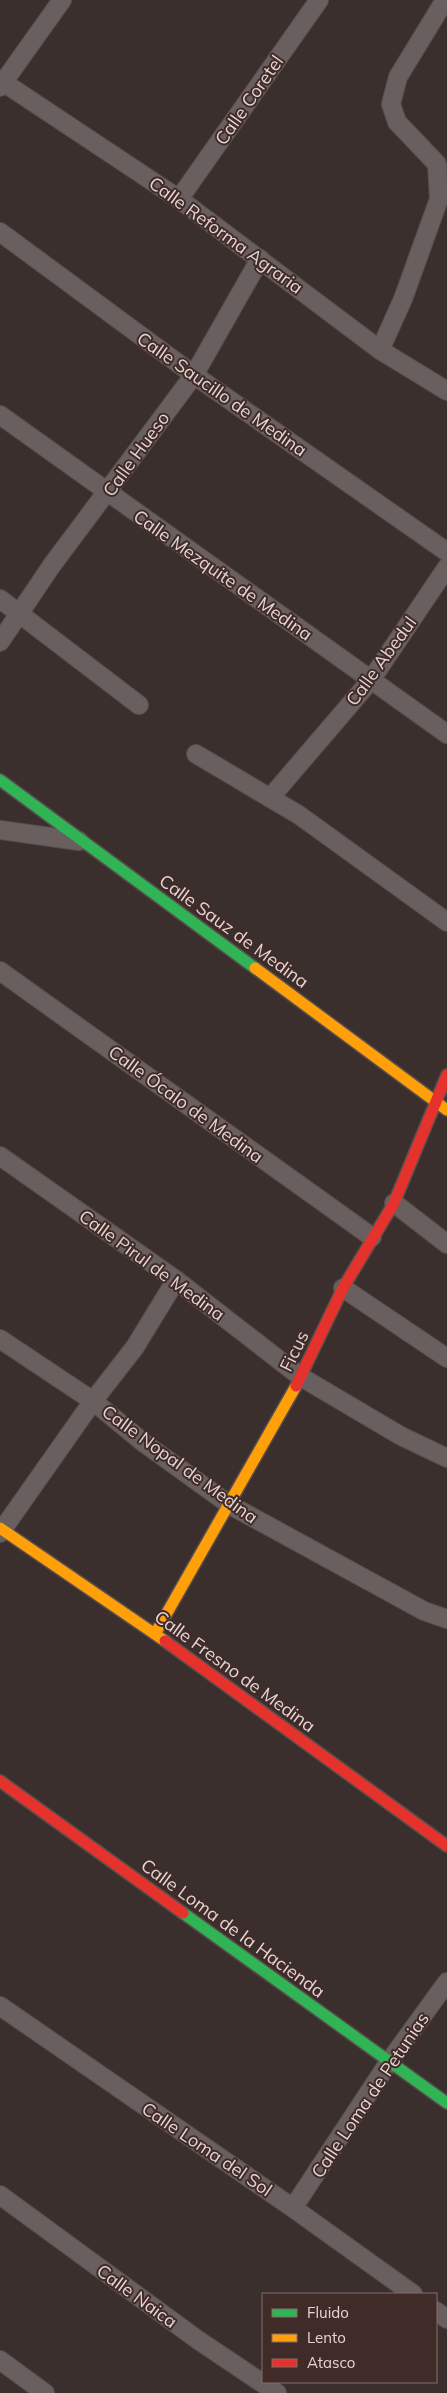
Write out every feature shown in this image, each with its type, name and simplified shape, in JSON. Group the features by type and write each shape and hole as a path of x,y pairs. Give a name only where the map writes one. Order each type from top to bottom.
{"street":[{"path":"2,84 62,0"},
{"name":"Calle Coretel","path":"179,199 319,0"},
{"path":"380,350 403,299 439,199 437,164 397,122 391,104 398,77 445,0"},
{"name":"Calle Reforma Agraria","path":"2,84 179,199 380,350 447,391"},
{"name":"Calle Saucillo de Medina","path":"0,232 194,375 447,552"},
{"name":"Calle Hueso","path":"0,642 18,612 194,375 260,259"},
{"name":"Calle Mezquite de Medina","path":"0,415 447,734"},
{"name":"Calle Abedul","path":"270,798 371,680 447,567"},
{"path":"0,599 139,706"},
{"path":"196,754 299,815 447,922"},
{"name":"Calle Sauz de Medina","path":"0,780 447,1110"},
{"path":"0,830 61,837 85,843"},
{"name":"Calle Ócalo de Medina","path":"0,971 372,1237"},
{"name":"Ficus","path":"155,1634 301,1377 344,1288 372,1237 394,1203 447,1075"},
{"name":"Calle Pirul de Medina","path":"0,1156 176,1280 301,1377 401,1436 447,1458"},
{"path":"394,1203 447,1244"},
{"path":"1,1530 93,1401 135,1347 176,1280"},
{"path":"344,1288 447,1358"},
{"name":"Calle Nopal de Medina","path":"0,1339 93,1401 144,1443 230,1505 424,1611 447,1619"},
{"name":"Calle Fresno de Medina","path":"1,1530 155,1634 447,1846"},
{"name":"Calle Loma de la Hacienda","path":"0,1781 447,2103"},
{"name":"Calle Loma de Petunias","path":"294,2208 389,2062 447,1982"},
{"name":"Calle Loma del Sol","path":"0,2006 294,2208 412,2293"},
{"name":"Calle Naica","path":"0,2195 198,2340 262,2383"},
{"path":"0,2360 45,2393"},
{"name":"Calle Naica","path":"262,2383 277,2393"}],"traffic: fast":[{"path":"0,780 255,968"},
{"path":"183,1913 447,2103"}],"traffic: slow":[{"path":"255,968 447,1110"},
{"path":"155,1634 296,1386"},
{"path":"0,1528 165,1641"}],"traffic: jam":[{"path":"296,1386 343,1288 394,1203 447,1075"},
{"path":"165,1641 447,1846"},
{"path":"0,1781 183,1913"}]}
